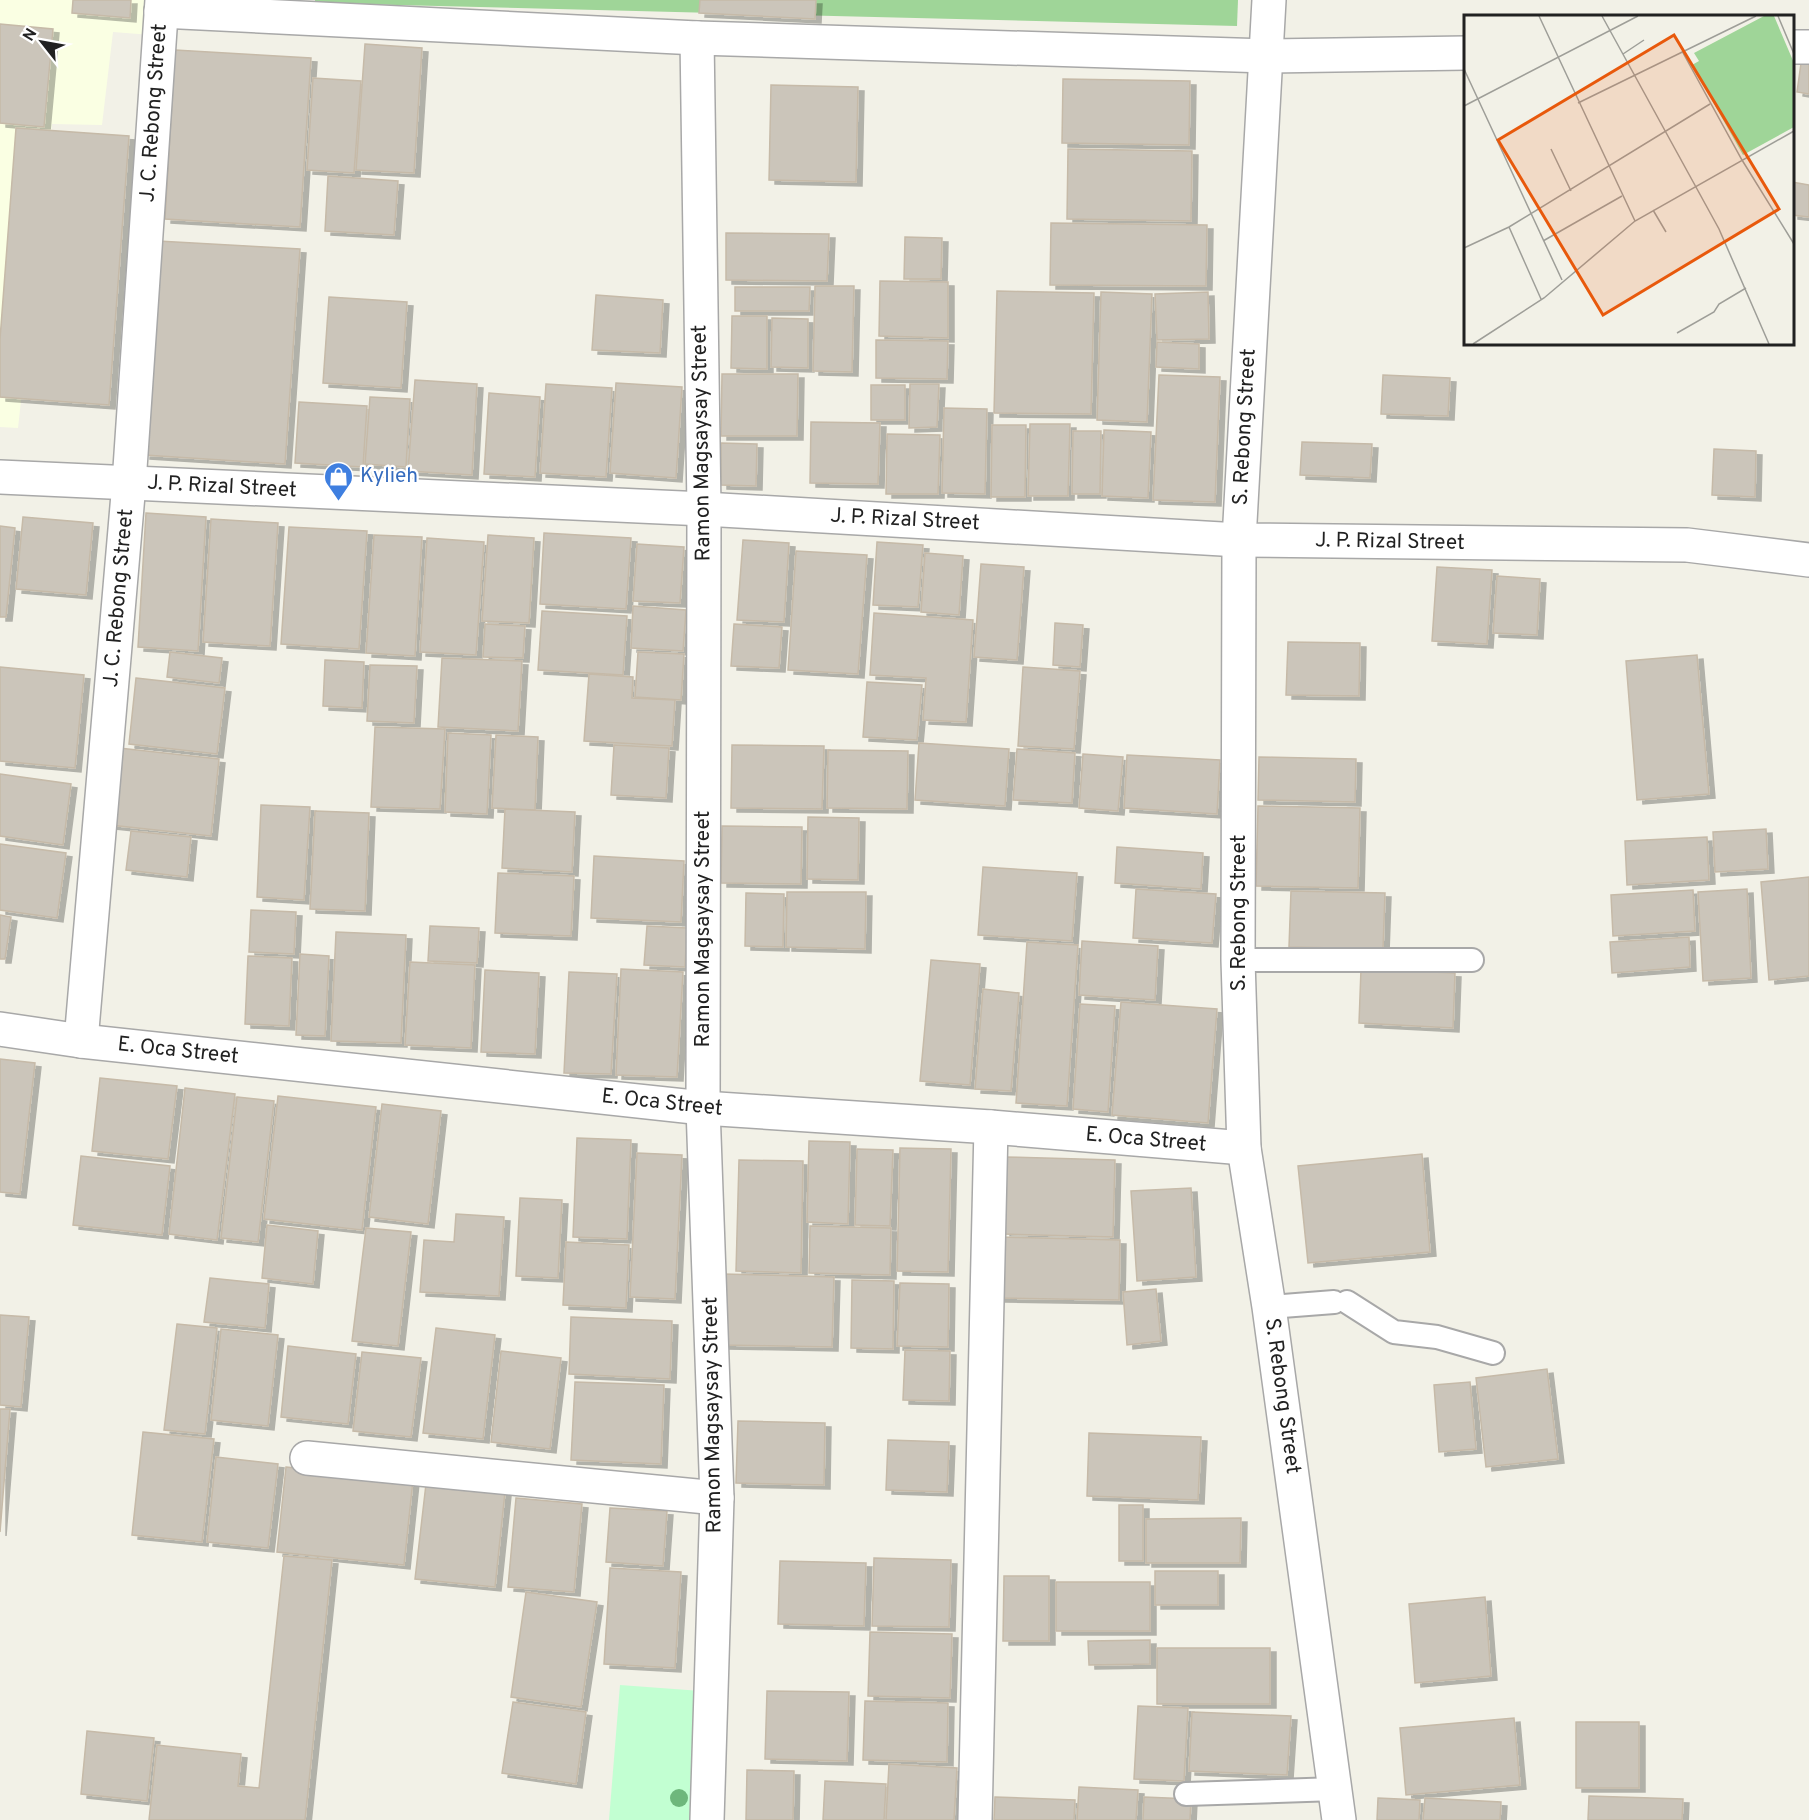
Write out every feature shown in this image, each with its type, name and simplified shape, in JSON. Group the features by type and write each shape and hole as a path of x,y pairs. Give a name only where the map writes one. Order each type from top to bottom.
{"street":[{"name":"S. Rebong Street","path":"1269,0 1239,540 1238,960 1244,1148 1269,1307 1338,1804"},
{"path":"162,5 697,38 1267,56 1464,53"},
{"name":"J. C. Rebong Street","path":"81,1041 129,483 162,5"},
{"name":"Ramon Magsaysay Street","path":"697,38 704,508 703,1108 717,1498 706,1820"},
{"path":"1794,47 1809,46"},
{"name":"J. P. Rizal Street","path":"0,477 704,508 1239,540 1688,546 1809,560"},
{"name":"E. Oca Street","path":"0,1029 81,1041 703,1108 991,1127 1244,1148"},
{"path":"975,1820 991,1127"},
{"path":"307,1458 717,1498"}],"lane":[{"path":"1238,960 1473,960"},
{"path":"1269,1307 1341,1302 1394,1332 1437,1337 1493,1353"},
{"path":"1186,1794 1338,1804"}],"shaded area":[{"path":"0,0 179,0 177,37 113,32 102,125 52,124 18,428 0,427"}],"green space":[{"path":"315,0 1238,0 1237,26 315,3"},
{"path":"620,1685 701,1691 690,1820 609,1820"}],"building":[{"path":"73,0 131,0 130,18 72,13"},
{"path":"700,0 816,0 815,19 699,13"},
{"path":"0,24 53,29 44,127 0,123"},
{"path":"365,44 422,48 414,173 356,170"},
{"path":"1803,49 1809,49 1809,94 1797,92"},
{"path":"175,50 311,58 300,227 165,219"},
{"path":"313,78 361,81 354,173 307,170"},
{"path":"1063,79 1190,81 1189,145 1062,143"},
{"path":"771,85 858,87 856,182 769,180"},
{"path":"16,128 129,136 109,405 0,397 0,339"},
{"path":"1068,149 1192,151 1191,221 1067,219"},
{"path":"328,176 398,181 394,235 325,231"},
{"path":"1794,182 1809,185 1809,217 1794,215"},
{"path":"1051,223 1207,225 1206,286 1050,285"},
{"path":"726,233 829,234 827,281 726,280"},
{"path":"905,237 942,238 941,279 904,279"},
{"path":"158,241 300,249 285,464 144,455"},
{"path":"880,281 948,282 948,338 879,336"},
{"path":"815,286 854,286 852,372 813,371"},
{"path":"735,287 810,287 809,311 735,311"},
{"path":"997,291 1094,293 1091,414 994,413"},
{"path":"1101,292 1152,294 1147,422 1097,420"},
{"path":"1208,292 1209,339 1157,340 1155,294"},
{"path":"596,295 663,300 660,353 592,350"},
{"path":"329,297 407,302 401,388 323,383"},
{"path":"732,316 767,316 767,369 731,368"},
{"path":"772,318 808,319 808,368 771,367"},
{"path":"876,340 948,341 947,379 876,378"},
{"path":"1157,342 1199,344 1199,369 1156,367"},
{"path":"722,374 798,374 797,436 721,436"},
{"path":"1159,375 1220,377 1215,502 1153,500"},
{"path":"1383,375 1450,378 1448,416 1381,414"},
{"path":"415,380 477,384 472,475 408,471"},
{"path":"616,383 682,387 676,478 610,473"},
{"path":"546,384 612,388 606,477 540,473"},
{"path":"910,384 939,384 937,427 909,428"},
{"path":"871,385 905,385 905,420 871,420"},
{"path":"489,393 540,397 535,477 484,474"},
{"path":"370,397 410,399 406,467 365,464"},
{"path":"299,402 367,406 363,467 295,463"},
{"path":"944,408 987,409 985,494 942,493"},
{"path":"811,422 880,423 878,484 810,483"},
{"path":"1030,424 1070,424 1068,496 1028,496"},
{"path":"992,425 1026,425 1025,497 991,497"},
{"path":"1104,430 1151,432 1148,498 1102,496"},
{"path":"1073,431 1101,431 1100,494 1072,494"},
{"path":"887,434 940,435 938,494 886,494"},
{"path":"1302,442 1372,444 1370,478 1300,475"},
{"path":"721,443 757,444 756,486 721,485"},
{"path":"1714,449 1756,451 1755,497 1712,495"},
{"path":"146,513 206,517 198,651 138,647"},
{"path":"23,517 93,523 86,595 16,589"},
{"path":"211,519 278,523 270,646 203,642"},
{"path":"0,526 15,528 6,617 0,617"},
{"path":"289,527 367,531 359,649 281,644"},
{"path":"544,533 631,538 626,609 540,604"},
{"path":"374,535 422,537 415,656 366,653"},
{"path":"488,535 534,538 529,623 482,621"},
{"path":"427,538 484,542 476,655 420,652"},
{"path":"743,540 789,543 784,622 737,620"},
{"path":"877,542 923,545 918,607 873,605"},
{"path":"637,544 684,547 680,603 633,601"},
{"path":"796,551 867,555 858,674 788,670"},
{"path":"925,553 963,556 959,615 921,612"},
{"path":"981,564 1024,567 1017,660 974,657"},
{"path":"1437,567 1492,570 1487,644 1432,641"},
{"path":"1497,576 1540,579 1537,635 1493,633"},
{"path":"633,606 686,610 683,651 631,648"},
{"path":"542,611 627,616 623,675 538,670"},
{"path":"874,613 973,620 966,722 923,720 926,678 870,675"},
{"path":"1055,623 1083,625 1080,667 1053,665"},
{"path":"485,624 525,626 523,658 483,657"},
{"path":"734,624 782,627 779,668 731,666"},
{"path":"1288,642 1360,643 1359,696 1286,695"},
{"path":"170,652 222,658 219,683 167,677"},
{"path":"638,652 684,654 681,700 635,697"},
{"path":"1697,655 1709,794 1637,800 1626,661"},
{"path":"442,658 522,661 518,731 438,727"},
{"path":"325,660 364,662 362,708 323,706"},
{"path":"370,665 417,666 414,723 367,721"},
{"path":"0,667 84,675 75,768 0,761"},
{"path":"1023,667 1080,671 1074,749 1018,746"},
{"path":"589,674 633,677 632,698 675,700 672,746 584,741"},
{"path":"136,678 225,688 217,754 129,744"},
{"path":"867,682 922,685 917,740 863,737"},
{"path":"375,727 445,729 440,809 371,807"},
{"path":"448,733 491,735 487,814 445,812"},
{"path":"496,735 538,737 535,810 492,808"},
{"path":"919,743 1009,749 1005,806 915,800"},
{"path":"614,745 669,748 666,798 611,795"},
{"path":"732,745 824,746 822,809 731,808"},
{"path":"119,748 219,759 211,836 110,825"},
{"path":"1017,749 1075,753 1072,803 1013,800"},
{"path":"828,750 908,751 907,809 827,808"},
{"path":"1083,754 1123,757 1118,811 1079,808"},
{"path":"1127,755 1220,760 1217,814 1124,808"},
{"path":"1259,757 1356,759 1355,802 1258,800"},
{"path":"0,774 71,784 63,845 0,836"},
{"path":"261,805 310,807 304,900 257,897"},
{"path":"1258,806 1360,808 1358,888 1256,886"},
{"path":"505,809 575,812 572,872 502,868"},
{"path":"315,811 369,813 365,911 310,909"},
{"path":"808,817 859,818 858,880 807,879"},
{"path":"722,826 802,827 801,884 721,883"},
{"path":"1766,829 1768,869 1715,872 1713,832"},
{"path":"131,831 191,837 187,877 126,870"},
{"path":"1707,837 1709,880 1627,885 1625,841"},
{"path":"0,844 66,853 57,918 0,910"},
{"path":"1117,847 1203,853 1201,889 1115,883"},
{"path":"594,856 684,861 681,922 591,918"},
{"path":"983,867 1077,873 1072,941 978,935"},
{"path":"498,873 574,876 571,936 495,933"},
{"path":"1809,877 1809,976 1769,980 1761,882"},
{"path":"1136,889 1216,894 1212,943 1133,938"},
{"path":"1747,889 1751,978 1703,981 1698,892"},
{"path":"1693,890 1695,931 1613,936 1611,895"},
{"path":"1291,891 1385,893 1383,949 1289,947"},
{"path":"787,892 866,892 865,949 786,947"},
{"path":"746,893 784,894 783,947 745,946"},
{"path":"251,910 296,912 294,954 249,952"},
{"path":"0,915 11,917 5,959 0,959"},
{"path":"430,926 479,928 477,963 428,961"},
{"path":"647,926 687,928 685,967 644,965"},
{"path":"336,932 406,935 401,1043 331,1041"},
{"path":"1689,937 1690,967 1612,973 1610,942"},
{"path":"1082,941 1158,946 1155,1000 1079,995"},
{"path":"1027,942 1078,945 1067,1106 1016,1103"},
{"path":"300,954 329,956 325,1036 296,1035"},
{"path":"248,956 292,958 289,1026 245,1024"},
{"path":"931,960 980,964 970,1085 920,1081"},
{"path":"410,962 475,965 471,1048 405,1045"},
{"path":"621,969 683,972 677,1077 616,1075"},
{"path":"1361,969 1455,973 1453,1028 1359,1023"},
{"path":"485,970 539,973 535,1054 481,1052"},
{"path":"569,972 617,974 611,1074 564,1073"},
{"path":"983,989 1019,993 1011,1091 975,1089"},
{"path":"1121,1002 1217,1009 1208,1123 1112,1115"},
{"path":"1080,1004 1115,1006 1108,1112 1073,1109"},
{"path":"0,1059 35,1063 20,1194 0,1192"},
{"path":"100,1078 177,1086 168,1159 92,1151"},
{"path":"185,1088 235,1094 217,1240 169,1234"},
{"path":"278,1096 376,1107 362,1230 264,1219"},
{"path":"237,1097 274,1101 258,1242 221,1238"},
{"path":"382,1104 441,1111 428,1224 369,1217"},
{"path":"577,1138 631,1140 627,1239 573,1237"},
{"path":"809,1141 850,1142 848,1224 807,1222"},
{"path":"900,1148 951,1149 948,1272 897,1271"},
{"path":"857,1149 893,1150 890,1226 855,1225"},
{"path":"637,1153 682,1155 675,1299 630,1297"},
{"path":"1422,1154 1430,1252 1308,1263 1298,1166"},
{"path":"81,1156 170,1166 162,1235 73,1225"},
{"path":"1005,1157 1115,1160 1113,1237 1004,1234"},
{"path":"739,1160 803,1161 801,1273 736,1271"},
{"path":"1191,1188 1196,1277 1137,1281 1131,1191"},
{"path":"520,1198 562,1200 558,1278 516,1276"},
{"path":"456,1214 504,1217 499,1296 420,1292 424,1240 454,1242"},
{"path":"267,1225 318,1231 313,1284 262,1278"},
{"path":"810,1226 891,1228 890,1275 809,1273"},
{"path":"366,1228 411,1232 398,1346 352,1341"},
{"path":"1000,1237 1120,1240 1119,1300 999,1298"},
{"path":"566,1242 629,1245 626,1308 563,1305"},
{"path":"723,1274 834,1277 832,1347 721,1345"},
{"path":"210,1278 269,1284 265,1328 204,1322"},
{"path":"852,1280 894,1281 893,1349 851,1348"},
{"path":"900,1283 949,1284 948,1347 897,1346"},
{"path":"1156,1289 1161,1341 1127,1345 1123,1292"},
{"path":"0,1315 29,1317 21,1407 0,1405"},
{"path":"571,1317 672,1321 670,1379 569,1374"},
{"path":"177,1324 217,1328 205,1434 164,1430"},
{"path":"436,1328 495,1335 483,1439 423,1433"},
{"path":"221,1329 278,1335 268,1426 211,1420"},
{"path":"288,1346 356,1354 348,1424 281,1417"},
{"path":"905,1350 950,1351 949,1401 903,1400"},
{"path":"501,1351 561,1358 550,1449 491,1442"},
{"path":"362,1352 421,1358 411,1437 353,1431"},
{"path":"1547,1369 1558,1459 1486,1467 1476,1378"},
{"path":"575,1382 664,1385 661,1464 571,1460"},
{"path":"1470,1382 1476,1449 1439,1452 1434,1385"},
{"path":"0,1409 10,1409 0,1532"},
{"path":"738,1421 825,1423 824,1485 736,1483"},
{"path":"143,1432 214,1439 202,1542 132,1535"},
{"path":"1089,1433 1201,1437 1198,1500 1087,1496"},
{"path":"888,1440 949,1442 947,1492 886,1490"},
{"path":"216,1457 278,1464 268,1548 207,1542"},
{"path":"286,1467 413,1480 404,1565 277,1552"},
{"path":"426,1484 505,1492 495,1587 415,1579"},
{"path":"516,1498 582,1504 574,1592 508,1587"},
{"path":"1119,1505 1143,1505 1143,1561 1119,1561"},
{"path":"610,1508 667,1511 663,1566 606,1562"},
{"path":"1241,1518 1240,1563 1146,1563 1146,1519"},
{"path":"284,1556 332,1560 305,1820 149,1820 157,1745 241,1754 238,1786 259,1788"},
{"path":"874,1558 951,1560 949,1627 872,1626"},
{"path":"780,1561 866,1563 864,1626 778,1624"},
{"path":"610,1568 681,1572 675,1668 604,1664"},
{"path":"1155,1571 1218,1571 1218,1605 1155,1605"},
{"path":"1004,1576 1049,1576 1049,1641 1003,1641"},
{"path":"1056,1582 1150,1582 1150,1631 1056,1631"},
{"path":"526,1592 597,1602 581,1707 511,1697"},
{"path":"1485,1597 1491,1676 1415,1683 1409,1604"},
{"path":"870,1632 952,1634 950,1698 868,1696"},
{"path":"1150,1640 1150,1664 1089,1665 1088,1641"},
{"path":"1157,1648 1270,1648 1270,1704 1157,1704"},
{"path":"767,1691 849,1692 847,1761 765,1759"},
{"path":"865,1701 948,1703 947,1762 863,1760"},
{"path":"513,1702 586,1712 576,1784 502,1773"},
{"path":"1138,1706 1188,1708 1184,1781 1134,1779"},
{"path":"1192,1712 1291,1716 1287,1775 1189,1771"},
{"path":"1514,1718 1520,1785 1406,1795 1400,1728"},
{"path":"1576,1722 1639,1722 1639,1788 1576,1788"},
{"path":"87,1731 154,1738 147,1801 81,1794"},
{"path":"889,1764 957,1768 954,1820 886,1820"},
{"path":"747,1770 794,1771 793,1820 746,1820"},
{"path":"825,1781 886,1784 884,1820 823,1820"},
{"path":"1079,1787 1138,1790 1136,1820 1077,1820"},
{"path":"1589,1796 1683,1799 1682,1820 1588,1820"},
{"path":"995,1797 1075,1800 1074,1820 994,1820"},
{"path":"1144,1797 1191,1799 1190,1820 1143,1820"},
{"path":"1378,1798 1420,1800 1419,1820 1377,1820"},
{"path":"1425,1798 1501,1802 1500,1820 1423,1820"}],"place":[{"name":"Kylieh","path":"339,502"}]}
